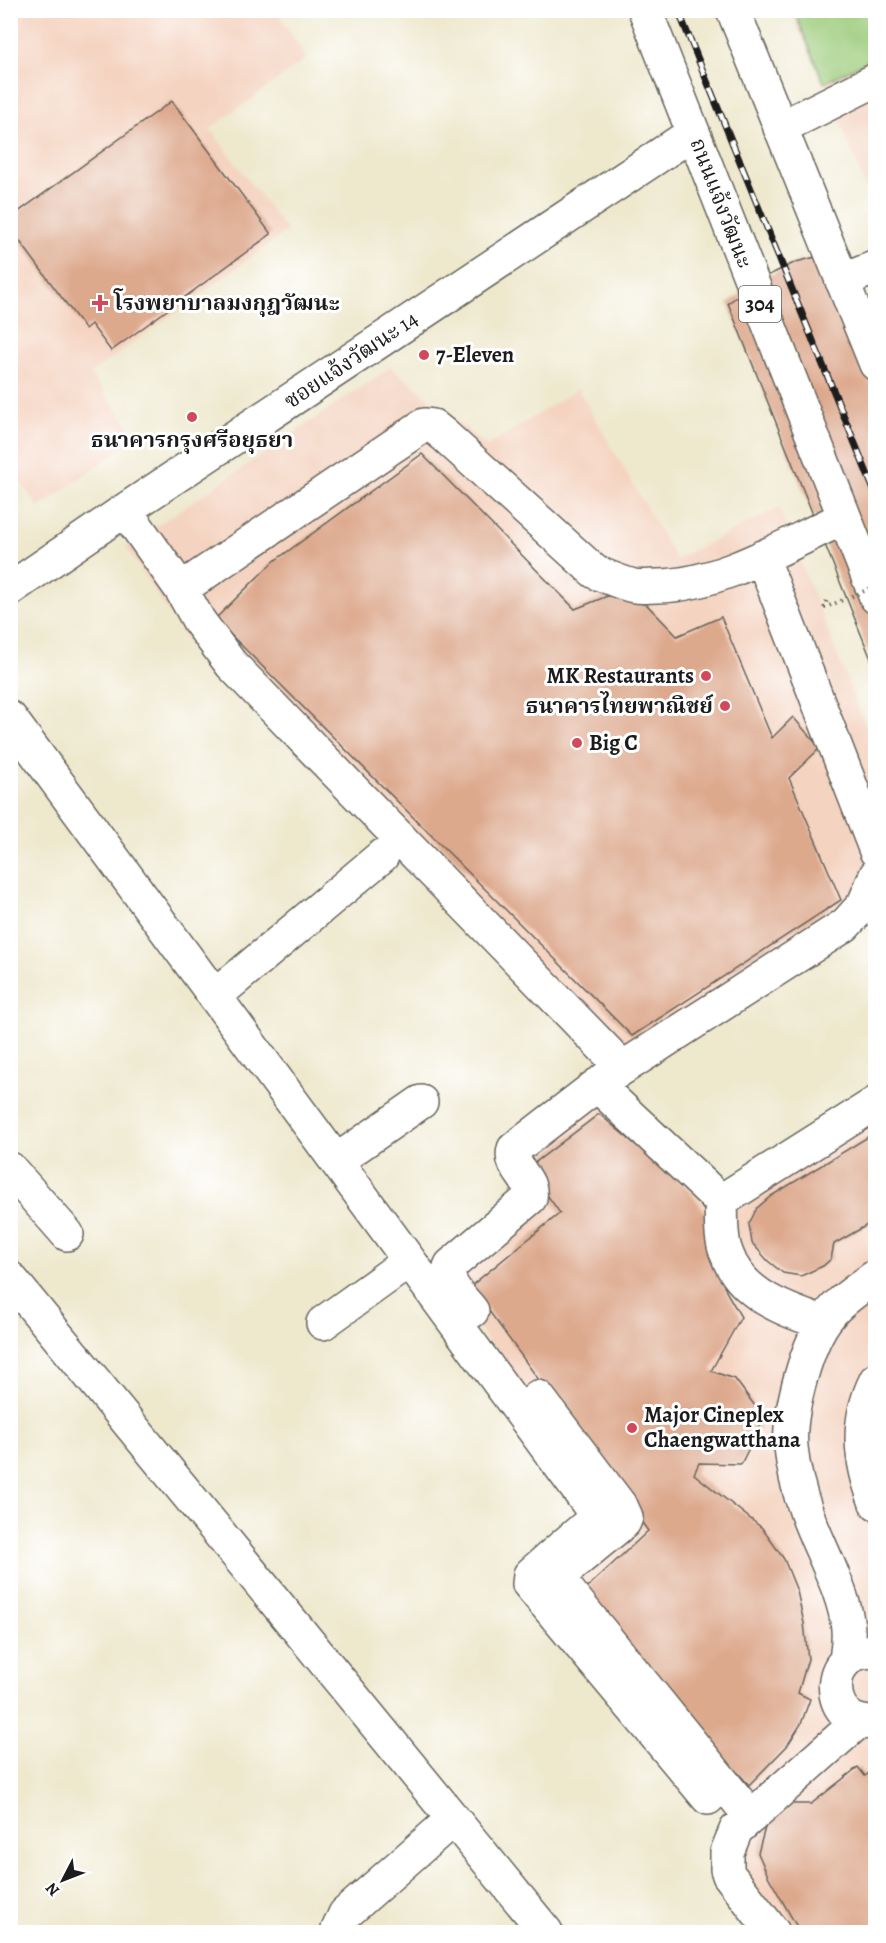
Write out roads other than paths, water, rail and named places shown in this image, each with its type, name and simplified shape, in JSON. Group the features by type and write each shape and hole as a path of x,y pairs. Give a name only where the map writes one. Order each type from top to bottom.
{"street":[{"name":"ถนนแจ้งวัฒนะ","path":"645,10 876,597"},
{"path":"733,10 876,364"},
{"path":"780,128 876,80"},
{"name":"ซอยแจ้งวัฒนะ 14","path":"10,589 125,510 693,133"},
{"path":"842,281 876,267"},
{"path":"181,589 424,425 433,426 444,435 595,572 636,587 693,583 762,557 844,518"},
{"path":"125,510 181,589 199,621 231,664 721,1201 725,1251 743,1280 772,1303 823,1323"},
{"path":"762,557 876,851"},
{"path":"10,718 592,1509 595,1516 592,1521 530,1575 532,1589 708,1798"},
{"path":"215,996 382,856"},
{"path":"750,1817 564,1586 563,1578 567,1569 624,1522 626,1517 624,1511 448,1277 451,1265 530,1198 529,1185 513,1160 515,1147 610,1077 845,925 864,904 876,875"},
{"path":"336,1161 421,1102"},
{"path":"721,1201 876,1103"},
{"path":"10,1169 67,1234"},
{"path":"323,1323 410,1261"},
{"path":"867,1722 849,1716 841,1708 836,1697 834,1686 836,1675 861,1657 848,1644 846,1615 807,1514 796,1480 791,1445 794,1410 802,1372 817,1333 830,1313 876,1276"},
{"path":"10,1278 546,1932"},
{"path":"876,1380 868,1398 862,1424 861,1446 864,1468 876,1503"},
{"path":"773,1932 727,1869 726,1857 733,1834 750,1817 867,1722"},
{"path":"337,1932 345,1914 453,1819"}],"railway":[{"path":"678,10 876,495"}],"place":[{"name":"โรงพยาบาลมงกุฎวัฒนะ","path":"100,303"},
{"name":"7-Eleven","path":"424,355"},
{"name":"ธนาคารกรุงศรีอยุธยา","path":"192,417"},
{"name":"MK Restaurants","path":"706,676"},
{"name":"ธนาคารไทยพาณิชย์","path":"725,706"},
{"name":"Big C","path":"577,743"},
{"name":"Major Cineplex Chaengwatthana","path":"632,1428"}]}
